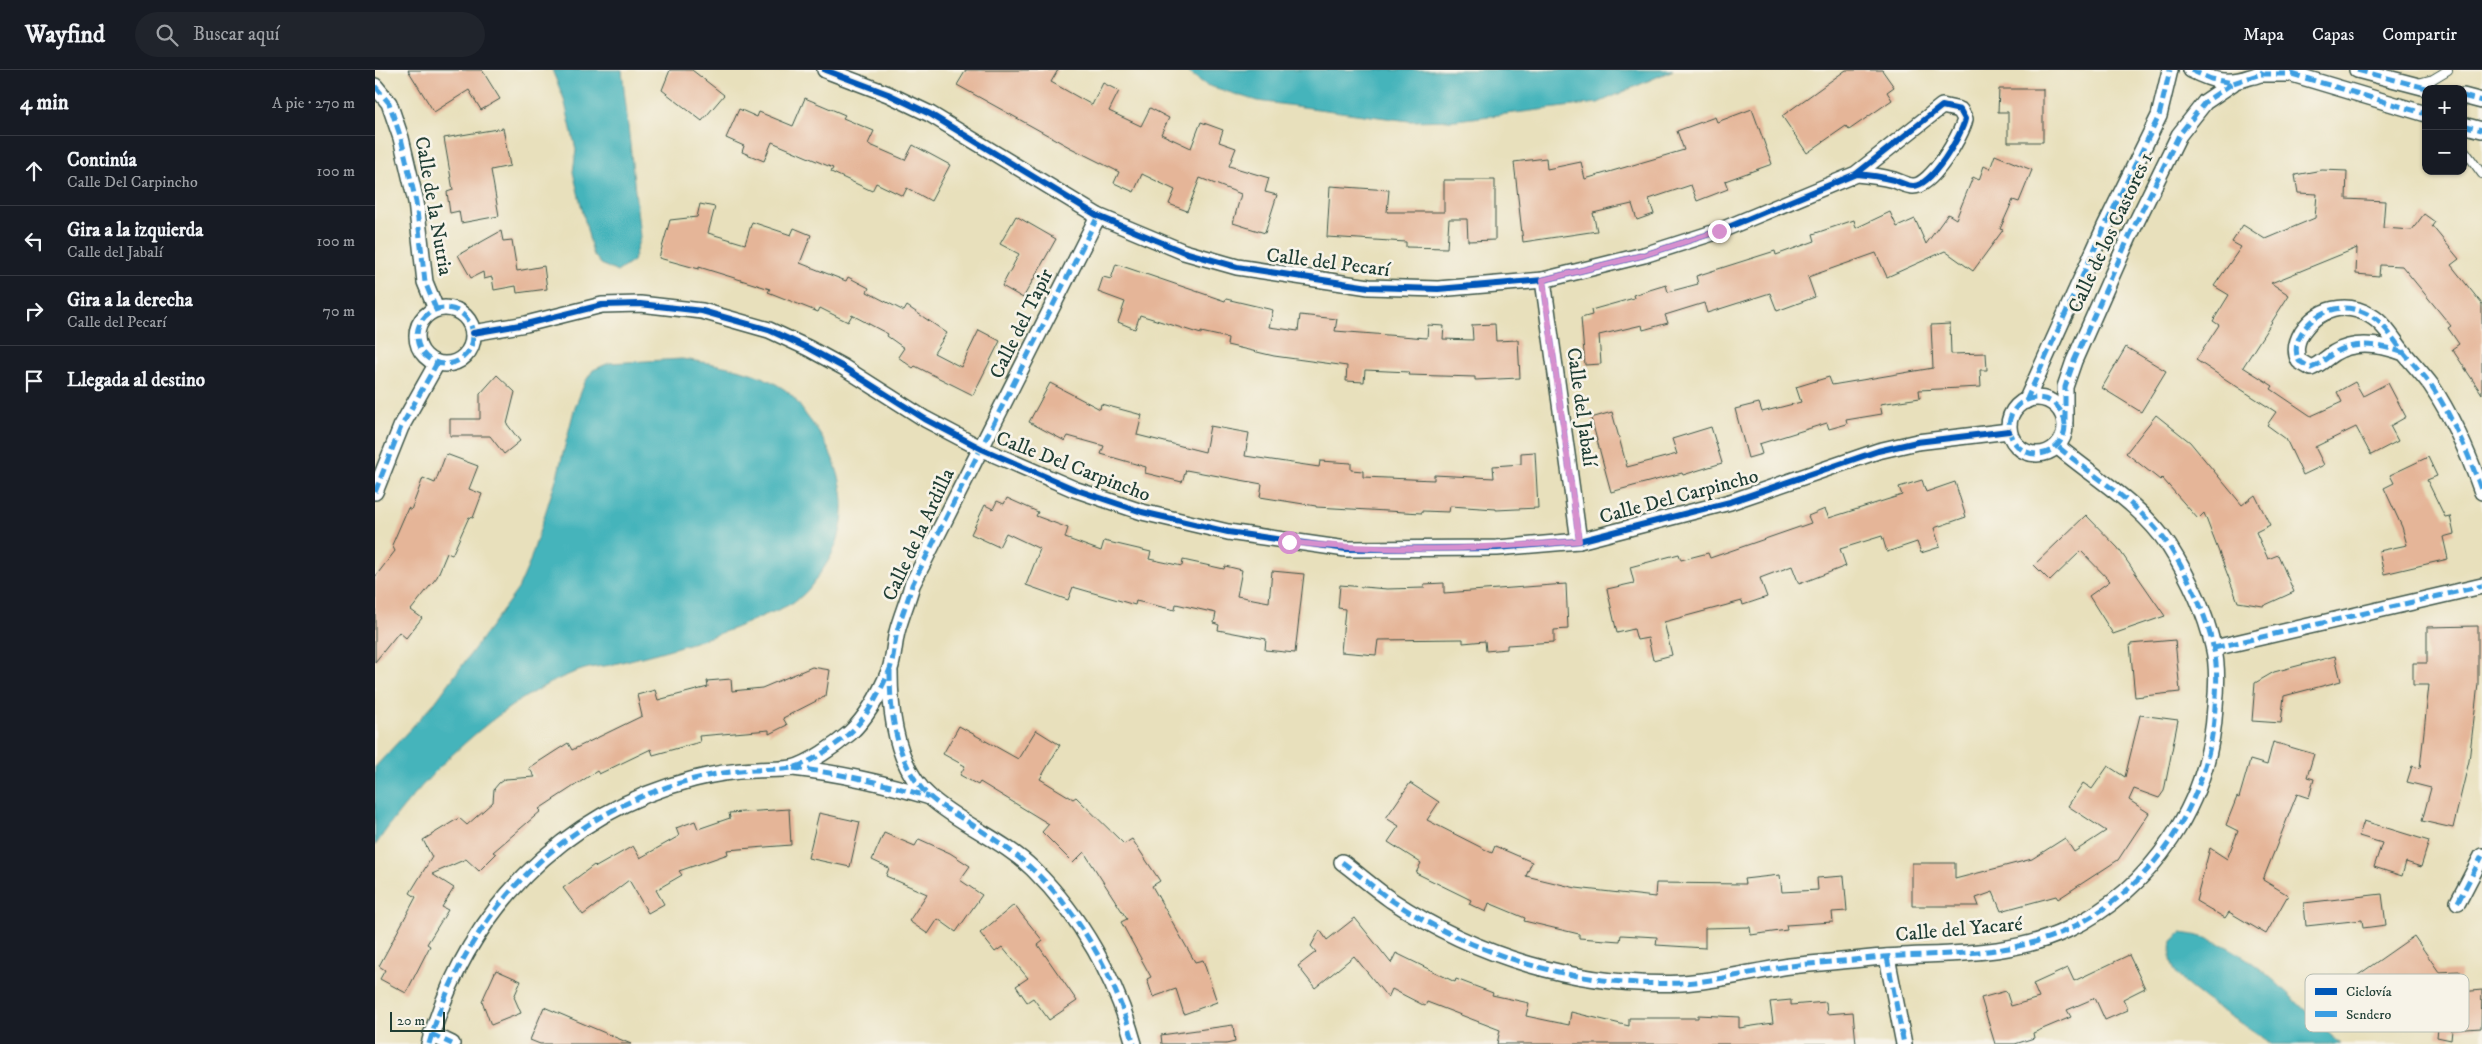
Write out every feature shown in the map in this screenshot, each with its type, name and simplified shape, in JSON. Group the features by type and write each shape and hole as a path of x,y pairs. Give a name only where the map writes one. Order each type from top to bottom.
{"street":[{"name":"Calle del Pecarí","path":"825,70 889,94 930,114 1098,216 1184,252 1237,267 1369,287 1438,289 1543,280 1644,255 1719,231 1856,174 1942,106 1960,110 1965,119 1963,130 1925,183 1913,186 1878,176 1856,174"},
{"name":"Calle de los Castores 1","path":"2026,401 2105,226 2159,116 2170,70"},
{"path":"2191,70 2211,79 2233,83 2262,72 2292,74 2422,113"},
{"path":"2357,70 2422,87"},
{"name":"Calle de los Castores 1","path":"2065,421 2065,388 2074,361 2129,237 2175,143 2191,116 2205,102 2233,83"},
{"name":"Calle de la Nutria","path":"375,86 389,102 401,138 416,202 425,282 436,309"},
{"path":"2467,97 2482,101"},
{"path":"2467,126 2482,130"},
{"name":"Calle del Tapir","path":"982,449 1098,216"},
{"name":"Calle del Jabalí","path":"1543,280 1579,541"},
{"name":"Calle Del Carpincho","path":"473,333 525,324 602,305 640,304 702,311 769,330 808,348 843,367 925,419 982,449 1074,489 1142,512 1227,532 1346,549 1425,550 1497,548 1579,541 1731,502 1878,451 1917,442 2009,431"},
{"path":"2404,353 2383,346 2349,347 2334,353 2322,363 2311,368 2299,361 2296,349 2299,337 2308,323 2320,314 2336,308 2355,308 2373,316 2404,353 2430,385 2455,428 2482,492"},
{"path":"436,309 453,309 460,312 471,325 473,333 469,351 463,358 446,364 437,364 422,354 417,337 422,320 436,309"},
{"path":"375,492 401,427 437,364"},
{"path":"2034,398 2051,402 2062,413 2065,421 2063,438 2057,446 2042,454 2033,454 2017,447 2009,431 2013,413 2026,401 2034,398"},
{"name":"Calle del Yacaré","path":"1343,862 1389,899 1435,926 1489,952 1534,967 1584,978 1631,983 1681,983 1718,980 1788,967 1887,957 1968,953 2035,943 2097,914 2126,891 2150,867 2174,837 2193,805 2214,730 2217,689 2214,648 2199,604 2184,571 2167,544 2145,517 2057,446"},
{"name":"Calle de la Ardilla","path":"930,797 913,777 903,757 890,703 890,668 897,631 912,585 982,449"},
{"path":"2214,648 2482,586"},
{"name":"Calle de la Ardilla","path":"793,768 825,752 850,732 874,701 890,668"},
{"name":"Calle de la Ardilla","path":"430,1039 449,984 486,920 532,868 563,840 602,816 648,794 685,782 737,771 793,768 837,772 930,797 994,838 1033,869 1062,902 1090,942 1111,981 1134,1044"},
{"path":"2458,902 2482,856"},
{"path":"1887,957 1904,1044"},
{"path":"430,1039 452,1044"}],"lane":[{"path":"2412,85 2433,79 2448,70"},
{"path":"2467,153 2482,174"}],"water":[{"path":"552,70 622,70 640,237 633,261 617,272 601,264 593,254 573,172 576,150 564,99"},
{"path":"1185,70 1673,70 1598,103 1456,120 1409,121 1257,101 1206,85"},
{"path":"682,359 734,368 773,382 793,397 819,433 830,452 837,472 842,492 843,512 840,532 833,552 821,572 808,590 794,602 747,623 672,649 611,665 585,669 555,680 525,697 496,717 440,767 415,793 375,846 375,767 436,701 518,589 529,564 558,473 574,410 585,382 593,370 609,363"},
{"path":"2181,933 2205,938 2228,947 2268,975 2305,1010 2305,1032 2328,1032 2341,1044 2271,1044 2200,996 2187,985 2177,974 2172,964 2172,941"}],"building":[{"path":"408,70 482,70 500,99 481,110 469,90 434,112"},
{"path":"670,70 692,70 724,95 702,121 662,90"},
{"path":"966,70 1058,70 1051,82 1092,105 1103,83 1119,91 1109,111 1141,126 1150,108 1169,118 1161,134 1191,148 1201,122 1223,130 1219,142 1236,148 1229,166 1269,178 1265,192 1277,195 1265,233 1233,223 1241,194 1200,178 1187,211 1169,204 1175,190 1142,174 1134,192 1114,183 1119,172 1071,148 957,85"},
{"path":"1846,70 1882,70 1894,87 1887,92 1892,100 1849,130 1846,126 1807,153 1782,116"},
{"path":"1999,89 2043,89 2043,142 2008,142 2008,112 1998,112"},
{"path":"805,98 845,115 843,118 874,131 868,144 905,160 913,145 950,165 931,201 907,188 903,196 876,183 872,191 831,172 833,168 772,142 764,161 742,152 744,146 726,138 739,109 757,117 759,112 793,126"},
{"path":"1752,109 1772,164 1725,181 1728,189 1697,201 1691,185 1649,199 1654,214 1637,220 1632,204 1593,213 1597,231 1523,242 1514,162 1546,158 1547,169 1581,162 1585,179 1684,150 1677,131 1715,117 1717,122"},
{"path":"503,128 510,166 491,170 499,216 461,223 459,211 450,213 447,192 453,190 444,138"},
{"path":"1995,155 2032,170 2019,202 2013,200 2000,229 2003,230 1973,271 1945,251 1887,277 1876,253 1808,277 1815,297 1777,311 1770,293 1707,313 1704,303 1665,315 1668,323 1643,330 1642,325 1599,335 1601,364 1585,365 1581,318 1592,315 1591,310 1634,298 1633,295 1666,285 1668,292 1698,284 1696,276 1775,251 1776,255 1815,241 1813,234 1854,220 1856,228 1890,212 1897,227 1915,219 1926,244 1948,214 1956,219 1973,177 1979,180 1984,166 1990,169"},
{"path":"2322,170 2347,171 2346,199 2385,201 2383,228 2412,230 2424,214 2435,222 2432,226 2459,259 2451,265 2482,304 2482,394 2452,349 2459,344 2448,328 2451,326 2402,266 2380,265 2379,276 2356,274 2357,248 2271,283 2289,295 2243,367 2273,386 2271,389 2311,416 2342,402 2337,392 2355,382 2363,396 2388,383 2406,417 2390,426 2398,441 2371,455 2356,427 2315,447 2324,465 2303,475 2286,439 2267,425 2276,412 2196,360 2219,325 2213,321 2229,295 2214,286 2241,247 2232,242 2243,225 2265,239 2315,218 2317,194 2298,193 2295,175"},
{"path":"1444,180 1495,180 1495,240 1468,241 1467,219 1449,219 1447,248 1406,247 1406,242 1327,237 1330,186 1389,190 1387,212 1444,212"},
{"path":"700,204 715,207 708,233 745,244 752,222 791,235 794,228 811,235 800,263 846,281 848,277 869,288 867,292 904,311 907,306 947,333 934,353 961,367 979,330 1000,341 973,395 915,366 913,368 898,357 904,348 887,336 888,334 852,315 848,322 820,308 818,312 768,292 770,289 699,267 699,269 659,258 670,220 697,217"},
{"path":"1016,216 1056,239 1023,298 1002,286 1019,254 1000,244"},
{"path":"501,231 503,241 512,240 517,271 544,266 547,289 517,293 516,286 494,290 492,277 484,279 483,272 471,278 458,255"},
{"path":"1116,264 1225,301 1226,299 1273,310 1269,327 1298,331 1300,315 1337,319 1335,331 1427,338 1428,325 1444,326 1443,339 1473,340 1472,325 1495,324 1496,341 1518,340 1520,378 1475,380 1475,377 1408,375 1409,372 1365,370 1364,382 1346,381 1347,366 1274,356 1227,345 1228,338 1201,332 1201,334 1140,315 1135,329 1118,322 1125,302 1098,292 1103,277 1111,279"},
{"path":"1950,324 1951,354 1986,353 1987,370 1980,370 1981,387 1919,390 1920,398 1880,404 1882,414 1846,420 1847,424 1829,429 1827,423 1759,444 1762,454 1748,458 1735,409 1759,403 1762,412 1801,402 1796,387 1829,377 1832,385 1933,368 1931,325"},
{"path":"2126,347 2166,371 2141,412 2102,388"},
{"path":"497,375 515,392 507,424 520,441 504,454 490,436 450,436 450,419 480,419 480,394"},
{"path":"1050,383 1100,409 1101,404 1142,415 1137,435 1205,452 1210,426 1249,433 1245,456 1319,467 1320,461 1351,463 1351,470 1363,471 1363,477 1434,480 1434,475 1494,478 1493,466 1521,464 1521,453 1535,452 1538,508 1496,510 1450,506 1449,512 1422,511 1422,513 1316,507 1260,497 1262,484 1186,470 1182,482 1145,473 1146,467 1101,454 1104,446 1068,436 1065,441 1029,422"},
{"path":"1612,412 1627,467 1677,454 1672,439 1711,427 1722,463 1683,475 1682,473 1611,492 1591,418"},
{"path":"2156,415 2190,442 2242,505 2255,495 2270,525 2256,532 2268,559 2278,555 2294,592 2263,606 2238,602 2204,513 2198,519 2162,478 2160,480 2126,453"},
{"path":"446,454 478,466 469,489 482,494 473,518 469,517 452,555 447,553 437,577 411,610 422,618 406,638 399,632 375,662 375,577 395,551 392,545 408,508 411,510 423,478 435,483"},
{"path":"2428,457 2437,476 2427,480 2445,517 2450,516 2454,534 2443,537 2448,559 2384,574 2379,551 2407,545 2402,527 2384,488 2394,483 2390,475"},
{"path":"1922,480 1926,492 1955,482 1966,517 1934,528 1940,547 1921,553 1917,542 1887,552 1882,536 1840,549 1846,566 1799,584 1792,566 1760,578 1767,597 1743,605 1742,601 1664,622 1672,655 1653,660 1648,638 1637,640 1634,629 1617,633 1607,589 1634,583 1630,567 1679,554 1681,560 1708,553 1710,558 1811,523 1808,516 1825,509 1829,518 1902,495 1899,487"},
{"path":"1007,498 1038,512 1036,516 1068,528 1065,538 1101,551 1104,541 1151,552 1149,559 1182,566 1183,560 1224,569 1225,566 1242,570 1237,596 1269,602 1272,571 1304,574 1295,653 1265,650 1266,639 1218,630 1219,625 1214,623 1216,613 1176,604 1175,610 1136,601 1135,605 1073,587 1068,600 1026,585 1040,549 1006,533 999,547 971,534 985,505 993,509 997,501 1004,504"},
{"path":"2086,515 2118,548 2165,616 2113,634 2089,596 2110,581 2081,551 2050,581 2034,565"},
{"path":"1444,583 1444,593 1566,584 1568,629 1554,630 1554,642 1507,645 1507,649 1486,651 1485,641 1463,643 1463,639 1378,640 1376,655 1341,652 1345,609 1338,608 1340,585 1387,589 1424,588 1424,584"},
{"path":"2478,626 2478,684 2469,761 2453,828 2422,821 2431,788 2407,782 2412,766 2420,768 2429,685 2413,685 2413,663 2427,663 2427,627"},
{"path":"2175,640 2180,692 2135,697 2130,644"},
{"path":"2335,656 2341,681 2284,696 2281,723 2252,721 2255,683 2274,672"},
{"path":"812,667 830,670 826,696 783,718 787,725 769,734 769,730 699,736 700,742 653,755 651,749 599,774 597,771 539,809 541,811 493,852 496,854 479,871 466,859 432,874 454,888 442,907 448,910 427,944 430,946 406,993 380,979 385,970 379,966 416,897 410,893 432,857 423,840 459,818 467,825 493,802 494,789 499,783 505,779 535,777 529,768 568,743 572,750 642,716 637,695 655,690 658,700 708,687 707,681 731,679 732,691 762,688"},
{"path":"2140,715 2178,720 2164,791 2159,798 2134,789 2129,800 2149,813 2118,860 2058,899 2056,896 2001,911 1993,892 1976,898 1979,906 1912,906 1912,863 1955,863 1955,879 2032,859 2065,838 2074,852 2106,831 2068,806 2083,783 2092,789 2108,766 2125,777"},
{"path":"959,726 1018,759 1036,730 1060,745 1040,779 1073,799 1076,797 1124,844 1132,839 1160,881 1152,886 1195,962 1203,960 1217,1002 1184,1014 1176,989 1153,997 1147,979 1151,977 1121,922 1127,919 1084,852 1073,863 1042,832 1049,824 980,782 978,785 960,775 965,766 943,754"},
{"path":"2273,742 2314,754 2307,777 2314,779 2309,798 2297,794 2263,880 2288,895 2266,934 2229,912 2225,918 2196,901 2210,848 2227,859 2238,831 2226,825 2237,797 2239,798 2250,760 2267,765"},
{"path":"1410,783 1439,802 1427,820 1492,853 1495,846 1532,862 1526,876 1576,888 1655,897 1656,883 1745,884 1744,879 1780,875 1782,892 1818,890 1817,878 1844,876 1847,911 1832,912 1833,922 1786,925 1787,930 1751,935 1750,927 1705,928 1705,948 1656,945 1657,937 1621,935 1620,941 1579,938 1579,934 1524,921 1525,918 1489,903 1486,912 1469,904 1471,900 1416,873 1421,863 1388,842 1399,826 1386,818"},
{"path":"789,809 791,845 727,850 728,854 679,871 682,875 656,890 664,904 648,913 629,880 583,915 563,888 594,865 596,867 633,846 640,858 679,836 676,828 695,821 698,829 730,818 729,813"},
{"path":"819,813 860,822 850,867 808,858"},
{"path":"2364,821 2429,841 2421,867 2406,862 2402,876 2374,867 2382,843 2359,836"},
{"path":"884,833 915,846 919,839 950,853 970,866 960,880 982,895 956,932 938,919 928,934 909,921 927,894 886,876 889,868 872,860"},
{"path":"2382,894 2386,925 2363,928 2362,920 2306,926 2304,903"},
{"path":"1014,905 1043,941 1038,945 1077,1001 1049,1020 1033,998 1027,1002 1016,986 1028,978 1002,947 995,952 980,933"},
{"path":"1355,918 1391,963 1396,953 1455,982 1456,979 1493,993 1492,995 1529,1003 1526,1016 1569,1025 1571,1012 1629,1026 1629,1018 1698,1018 1698,1015 1739,1017 1739,1028 1773,1023 1770,1002 1791,1000 1791,1005 1826,1002 1827,1014 1853,1012 1856,1044 1497,1044 1500,1030 1427,1002 1425,1006 1392,989 1388,998 1354,956 1315,988 1298,966 1316,952 1311,946 1320,930 1327,940"},
{"path":"2414,936 2439,972 2460,971 2460,974 2360,974"},
{"path":"2129,955 2145,988 2123,999 2128,1010 2105,1020 2095,998 2067,1010 2071,1017 2033,1033 2034,1038 2015,1044 1995,1044 1981,998 2006,991 2011,1006 2039,998 2033,984 2068,968 2074,981"},
{"path":"496,970 521,981 514,997 521,1013 491,1025 482,1001"},
{"path":"2482,990 2481,1028 2469,1029 2469,991"},
{"path":"544,1007 631,1044 540,1044 530,1040"},
{"path":"1233,1025 1235,1042 1226,1044 1162,1044 1161,1035"},
{"path":"2438,1032 2452,1032 2451,1040 2437,1037"}],"marked path":[{"path":"2026,401 2105,226 2159,116 2170,70"},
{"path":"2191,70 2211,79 2233,83 2261,74 2263,71"},
{"path":"2357,70 2422,87"},
{"path":"2261,74 2292,74 2422,113"},
{"path":"2065,421 2065,387 2074,361 2129,237 2179,135 2205,102 2233,83"},
{"path":"375,86 389,103 401,138 416,202 425,282 436,309"},
{"path":"2467,97 2482,101"},
{"path":"2467,126 2482,130"},
{"path":"429,1044 446,996 467,952 494,912 525,875 561,843 602,816 646,795 694,779 731,772 787,769 799,766 850,733 868,712 890,669 897,632 912,585 1098,216"},
{"path":"1543,280 1579,541"},
{"path":"440,308 450,308 465,316 471,325 473,336 471,347 465,356 450,364 440,364 429,359 422,352 417,341 417,331 422,320 429,313 440,308"},
{"path":"2404,353 2378,346 2351,346 2334,353 2311,368 2299,361 2296,350 2302,332 2316,317 2324,312 2342,308 2352,309 2362,311 2376,319 2428,381 2439,398 2460,437 2482,492"},
{"path":"375,492 401,427 437,363"},
{"path":"2037,398 2048,400 2057,406 2063,415 2065,426 2063,437 2057,446 2048,452 2037,454 2026,452 2017,446 2011,437 2009,426 2011,415 2017,406 2026,400 2037,398"},
{"path":"1342,862 1391,900 1424,920 1458,938 1494,953 1530,965 1567,974 1643,983 1696,982 1790,966 1897,956 1996,950 2044,939 2067,930 2098,913 2126,891 2150,866 2171,839 2189,808 2202,776 2211,742 2217,676 2216,661 2210,633 2201,607 2183,569 2158,531 2117,492 2057,446"},
{"path":"2214,648 2482,586"},
{"path":"890,671 891,704 897,739 909,770 930,797 1000,843 1032,869 1050,887 1095,950 1127,1020 1134,1044"},
{"path":"793,768 862,779 929,797"},
{"path":"2458,902 2482,856"},
{"path":"1887,957 1904,1044"},
{"path":"431,1034 452,1044"}],"cycle path":[{"path":"825,70 888,94 930,114 1098,216 1184,252 1237,267 1369,287 1438,289 1543,280 1644,255 1719,231 1856,174 1942,106 1960,110 1965,119 1963,127 1945,159 1920,184 1911,186 1894,180 1856,174"},
{"path":"473,333 526,324 602,305 640,304 702,311 769,330 808,348 843,367 925,419 982,449 1074,489 1142,512 1228,532 1346,549 1497,548 1579,541 1730,502 1878,451 1917,442 2009,431"}],"route":[{"path":"1289,542 1346,549 1425,550 1497,548 1579,541 1543,280 1644,255 1719,231"}]}
